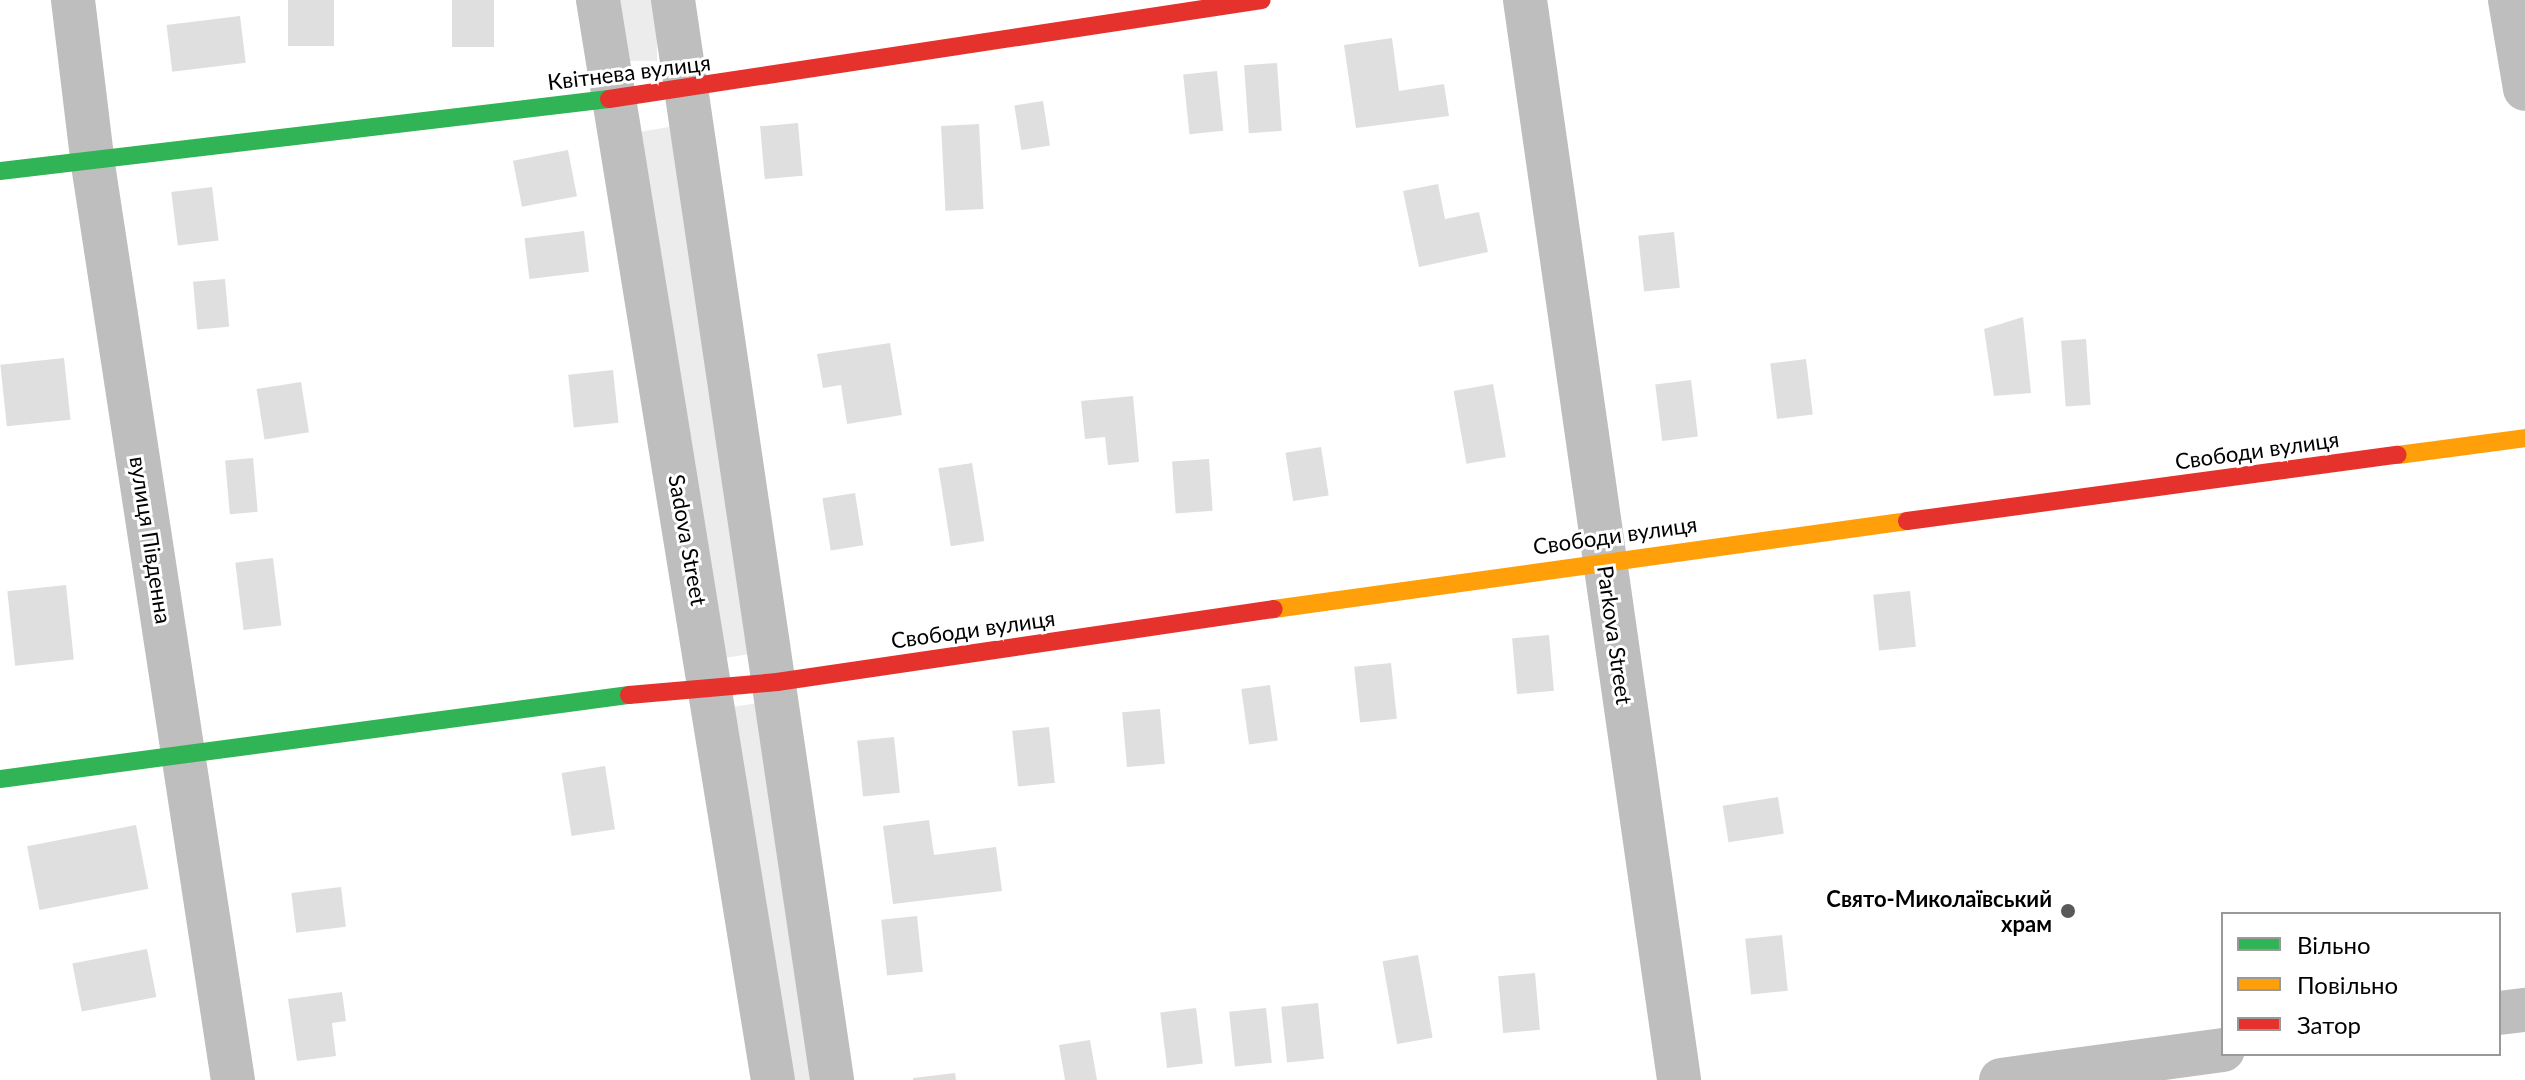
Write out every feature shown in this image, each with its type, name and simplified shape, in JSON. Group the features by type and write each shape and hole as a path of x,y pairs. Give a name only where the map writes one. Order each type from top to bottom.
{"street":[{"name":"вулиця Південна","path":"73,0 92,158 233,1080"},
{"name":"Sadova Street","path":"598,0 712,684 773,1080"},
{"path":"673,0 777,682 832,1080"},
{"name":"Квітнева вулиця","path":"0,171 685,90 1262,0"},
{"name":"Parkova Street","path":"1525,0 1679,1080"},
{"path":"2510,0 2525,89"},
{"name":"Свободи вулиця","path":"0,779 712,684 777,682 1604,561 2525,438"},
{"path":"2501,1013 2525,1010"},
{"path":"2001,1080 2221,1050"}],"shaded area":[{"path":"610,0 657,0 657,61 610,61"},
{"path":"676,126 759,652 717,659 634,133"},
{"path":"764,702 812,1080 791,1080 726,708"}],"building":[{"path":"288,0 334,0 334,46 288,46"},
{"path":"452,0 494,0 494,47 452,47"},
{"path":"240,16 246,63 172,72 167,25"},
{"path":"1392,38 1399,91 1444,84 1449,116 1356,128 1344,45"},
{"path":"1277,63 1282,131 1249,133 1244,65"},
{"path":"1217,71 1223,131 1189,134 1183,75"},
{"path":"1043,101 1050,145 1021,150 1014,106"},
{"path":"798,123 803,176 765,179 760,126"},
{"path":"979,124 983,209 946,211 941,126"},
{"path":"568,150 577,196 522,207 513,161"},
{"path":"1438,184 1445,219 1479,212 1488,252 1419,267 1403,191"},
{"path":"212,187 219,241 178,246 171,192"},
{"path":"584,231 589,272 529,279 524,238"},
{"path":"1674,232 1680,288 1644,291 1638,236"},
{"path":"225,279 229,327 197,330 193,282"},
{"path":"2023,317 2031,393 1994,396 1984,329"},
{"path":"2086,339 2091,405 2066,407 2061,341"},
{"path":"890,343 902,415 847,424 841,385 823,388 817,354"},
{"path":"64,358 70,420 7,426 0,365"},
{"path":"1806,359 1813,415 1777,419 1770,363"},
{"path":"613,370 619,423 574,427 568,375"},
{"path":"1691,380 1698,437 1662,441 1655,384"},
{"path":"301,382 309,432 265,439 257,389"},
{"path":"1493,384 1506,457 1466,464 1454,391"},
{"path":"1133,396 1139,462 1108,465 1105,437 1085,439 1081,401"},
{"path":"1321,447 1329,495 1293,501 1285,453"},
{"path":"253,458 258,512 230,514 225,460"},
{"path":"1209,459 1213,511 1176,513 1172,462"},
{"path":"972,463 984,541 951,546 938,468"},
{"path":"855,493 863,545 831,551 822,498"},
{"path":"273,558 281,625 244,630 235,563"},
{"path":"66,585 74,660 15,666 7,591"},
{"path":"1910,591 1916,647 1879,651 1873,595"},
{"path":"1549,635 1554,691 1517,694 1512,638"},
{"path":"1391,663 1397,719 1360,723 1354,667"},
{"path":"1270,685 1278,740 1249,744 1241,689"},
{"path":"1160,709 1165,764 1127,767 1122,712"},
{"path":"1049,727 1055,783 1018,787 1012,731"},
{"path":"894,737 900,793 863,797 857,741"},
{"path":"605,766 615,829 572,836 562,773"},
{"path":"1778,797 1784,834 1728,842 1723,806"},
{"path":"929,820 934,855 996,847 1002,891 893,904 883,826"},
{"path":"136,825 148,889 39,910 27,846"},
{"path":"341,887 346,927 296,933 291,893"},
{"path":"917,916 923,972 887,975 881,920"},
{"path":"1782,935 1788,991 1751,995 1745,939"},
{"path":"147,949 156,997 82,1012 72,964"},
{"path":"1418,955 1433,1038 1397,1044 1383,961"},
{"path":"1535,973 1540,1030 1503,1033 1498,976"},
{"path":"342,992 346,1021 332,1023 336,1056 297,1061 288,999"},
{"path":"1318,1003 1324,1059 1287,1063 1281,1007"},
{"path":"1196,1008 1203,1064 1167,1068 1160,1012"},
{"path":"1266,1008 1272,1063 1235,1067 1229,1012"},
{"path":"1090,1040 1097,1080 1065,1080 1059,1045"},
{"path":"955,1073 956,1080 913,1080 913,1078"}],"traffic: fast":[{"path":"0,171 609,99"},
{"path":"0,779 629,695"}],"traffic: slow":[{"path":"2398,455 2525,438"},
{"path":"1274,609 1907,521"}],"traffic: jam":[{"path":"609,99 1262,0"},
{"path":"1907,521 2398,455"},
{"path":"629,695 777,682 1274,609"}],"place":[{"name":"Свято-Миколаївський храм","path":"2068,911"}]}
